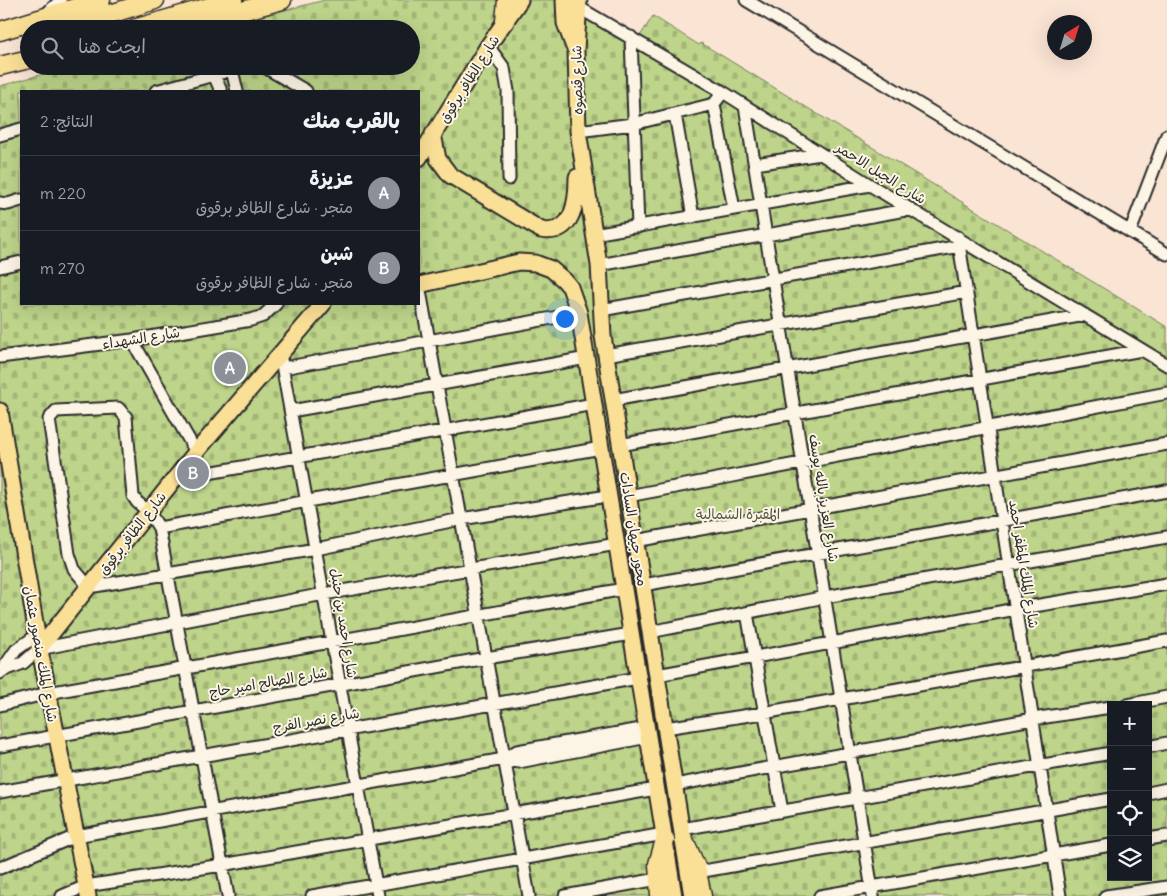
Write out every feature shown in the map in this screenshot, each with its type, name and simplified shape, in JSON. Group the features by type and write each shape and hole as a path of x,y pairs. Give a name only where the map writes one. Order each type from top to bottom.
{"highway":[{"path":"36,20 101,0"},
{"path":"82,20 155,0"},
{"path":"165,20 233,0"},
{"path":"228,20 282,0"},
{"path":"505,21 507,0"},
{"path":"42,18 51,20"},
{"path":"0,31 20,25"},
{"path":"0,66 20,61"},
{"path":"683,835 698,872 702,896"},
{"path":"659,888 660,856 664,837"}],"main road":[{"name":"شارع الظافر برقوق","path":"420,156 488,46 520,0"},
{"path":"564,0 564,23 576,50"},
{"name":"شارع قنصوه","path":"578,3 576,50 578,132 581,161"},
{"path":"433,134 438,160 450,175 536,228 546,231 563,227 574,212 577,197 577,174 581,161"},
{"name":"محور جيهان السادات","path":"581,161 599,265 606,355 692,896"},
{"path":"420,285 519,262 535,263 551,269 564,280 570,287 579,313"},
{"name":"شارع الظافر برقوق","path":"38,642 89,587 196,452 282,361 323,305"},
{"name":"محور جيهان السادات","path":"579,313 674,896"},
{"name":"شارع الملك منصور عثمان","path":"0,411 38,642 87,891"}],"street":[{"path":"42,18 61,0"},
{"path":"746,0 1167,254"},
{"name":"شارع الجبل الاحمر","path":"578,3 959,241 1166,365"},
{"path":"631,37 638,227"},
{"path":"488,46 504,68 508,91 509,179"},
{"path":"160,90 214,75 220,90"},
{"path":"234,75 238,90"},
{"path":"278,75 304,90"},
{"path":"578,132 633,124 714,104 723,92"},
{"path":"714,104 734,209"},
{"name":"شارع العزيز بالله يوسف","path":"745,106 873,891"},
{"path":"675,114 693,218"},
{"path":"0,135 20,129"},
{"path":"1130,232 1167,134"},
{"path":"754,164 821,154"},
{"path":"594,234 693,218 870,184"},
{"path":"0,202 8,204 20,200"},
{"path":"599,265 911,210"},
{"path":"601,310 773,279 959,241"},
{"name":"شارع الملك المظفر احمد","path":"959,241 1060,896"},
{"path":"0,267 20,262"},
{"path":"420,291 529,896"},
{"path":"606,355 967,292"},
{"name":"شارع الشهداء","path":"0,357 132,340 251,320 263,316 275,305"},
{"path":"282,361 428,341 579,313"},
{"path":"613,400 1085,315"},
{"path":"132,340 196,452"},
{"path":"620,445 1142,350"},
{"path":"291,411 586,358"},
{"name":"شارع احمد بن حنبل","path":"282,361 324,594 338,685 369,839 377,891"},
{"path":"1166,365 1167,376"},
{"path":"628,496 988,429 1167,393"},
{"path":"175,479 594,404"},
{"path":"228,896 201,756 177,622 168,575 159,528 149,512 133,496 126,417 124,412 118,408 56,411 53,414 49,419 69,554 74,569 89,587 168,575 316,549 461,519 608,496"},
{"path":"636,541 1167,444"},
{"path":"159,528 601,448"},
{"path":"643,585 1167,491"},
{"path":"650,632 825,597 1167,537"},
{"path":"1,672 23,663 38,642 177,622 324,594 617,544"},
{"path":"657,675 1016,609 1167,584"},
{"path":"0,705 48,693 624,589"},
{"path":"747,612 753,657 782,811"},
{"name":"شارع الصالح امير حاج","path":"0,746 486,658 631,634"},
{"path":"665,728 764,713 1167,641"},
{"name":"شارع نصر الفرج","path":"0,792 638,678"},
{"path":"1150,701 1167,698"},
{"path":"675,785 1107,708"},
{"path":"0,868 76,836 504,759 517,751 647,732"},
{"path":"1152,746 1167,744"},
{"path":"683,835 782,811 1107,754"},
{"path":"62,896 222,865 656,789"},
{"path":"1152,792 1167,790"},
{"path":"698,872 1107,800"},
{"path":"1152,839 1167,836"},
{"path":"312,896 377,891 522,859 664,837"},
{"path":"820,896 873,891 1054,855 1107,847"},
{"path":"1106,896 1167,887"},
{"path":"565,896 659,888"}],"green space":[{"name":"المقبرة الشمالية","path":"325,0 569,0 638,39 653,16 699,45 701,43 1167,327 1167,896 0,896 0,86 40,75 420,75 420,20 246,20"}],"place":[{"name":"عزيزة","path":"230,368"},
{"name":"شبن","path":"193,473"}]}
